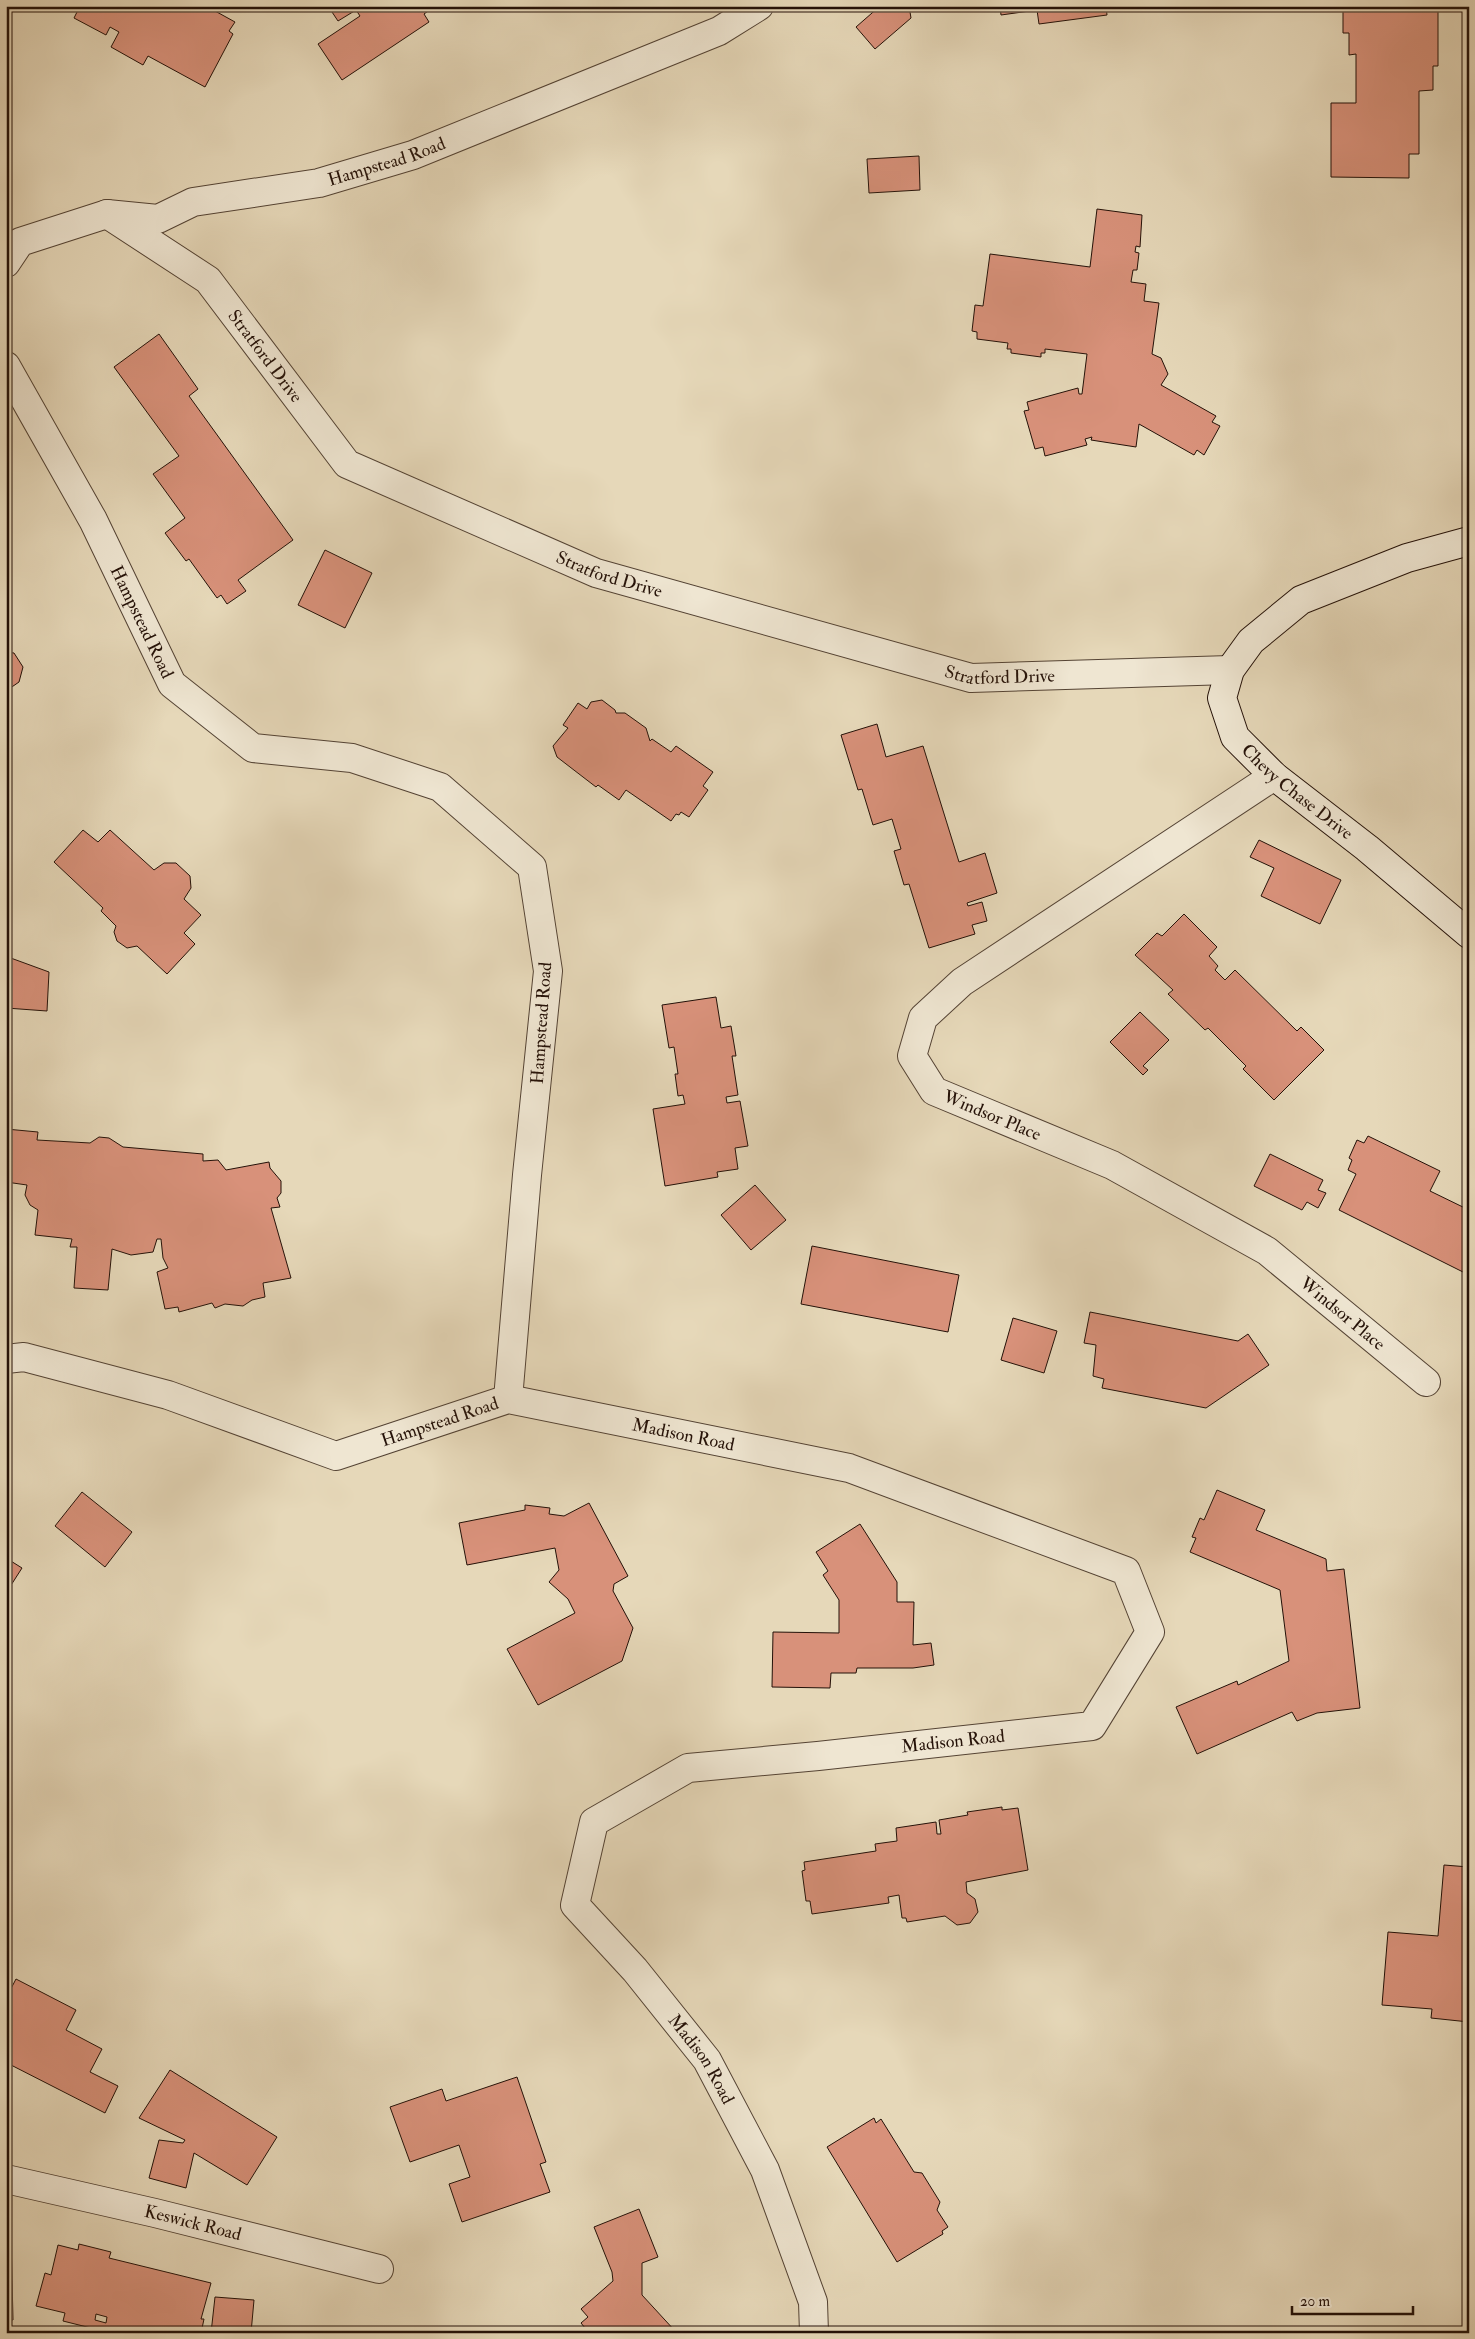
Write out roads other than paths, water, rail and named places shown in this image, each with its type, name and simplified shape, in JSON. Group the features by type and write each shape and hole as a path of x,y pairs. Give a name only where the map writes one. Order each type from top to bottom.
{"street":[{"name":"Hampstead Road","path":"6,263 20,242 107,214 158,219 193,202 319,183 413,155 719,31 759,6"},
{"name":"Stratford Drive","path":"107,214 208,280 347,464 596,573 972,678 1230,670"},
{"name":"Hampstead Road","path":"6,366 93,520 172,684 253,748 352,758 440,787 532,867 548,971 527,1175 508,1399 336,1456 168,1395 24,1357 6,1359"},
{"name":"Chevy Chase Drive","path":"1469,540 1407,558 1301,600 1251,641 1230,670 1222,698 1235,737 1274,776 1367,848 1469,934"},
{"name":"Windsor Place","path":"1274,776 962,982 922,1018 912,1056 934,1092 1112,1166 1267,1251 1426,1382"},
{"name":"Madison Road","path":"508,1399 849,1468 1126,1571 1150,1632 1092,1726 818,1756 688,1768 594,1822 576,1905 635,1970 707,2060 764,2170 813,2302 814,2333"},
{"name":"Keswick Road","path":"6,2179 155,2213 379,2269"}]}
